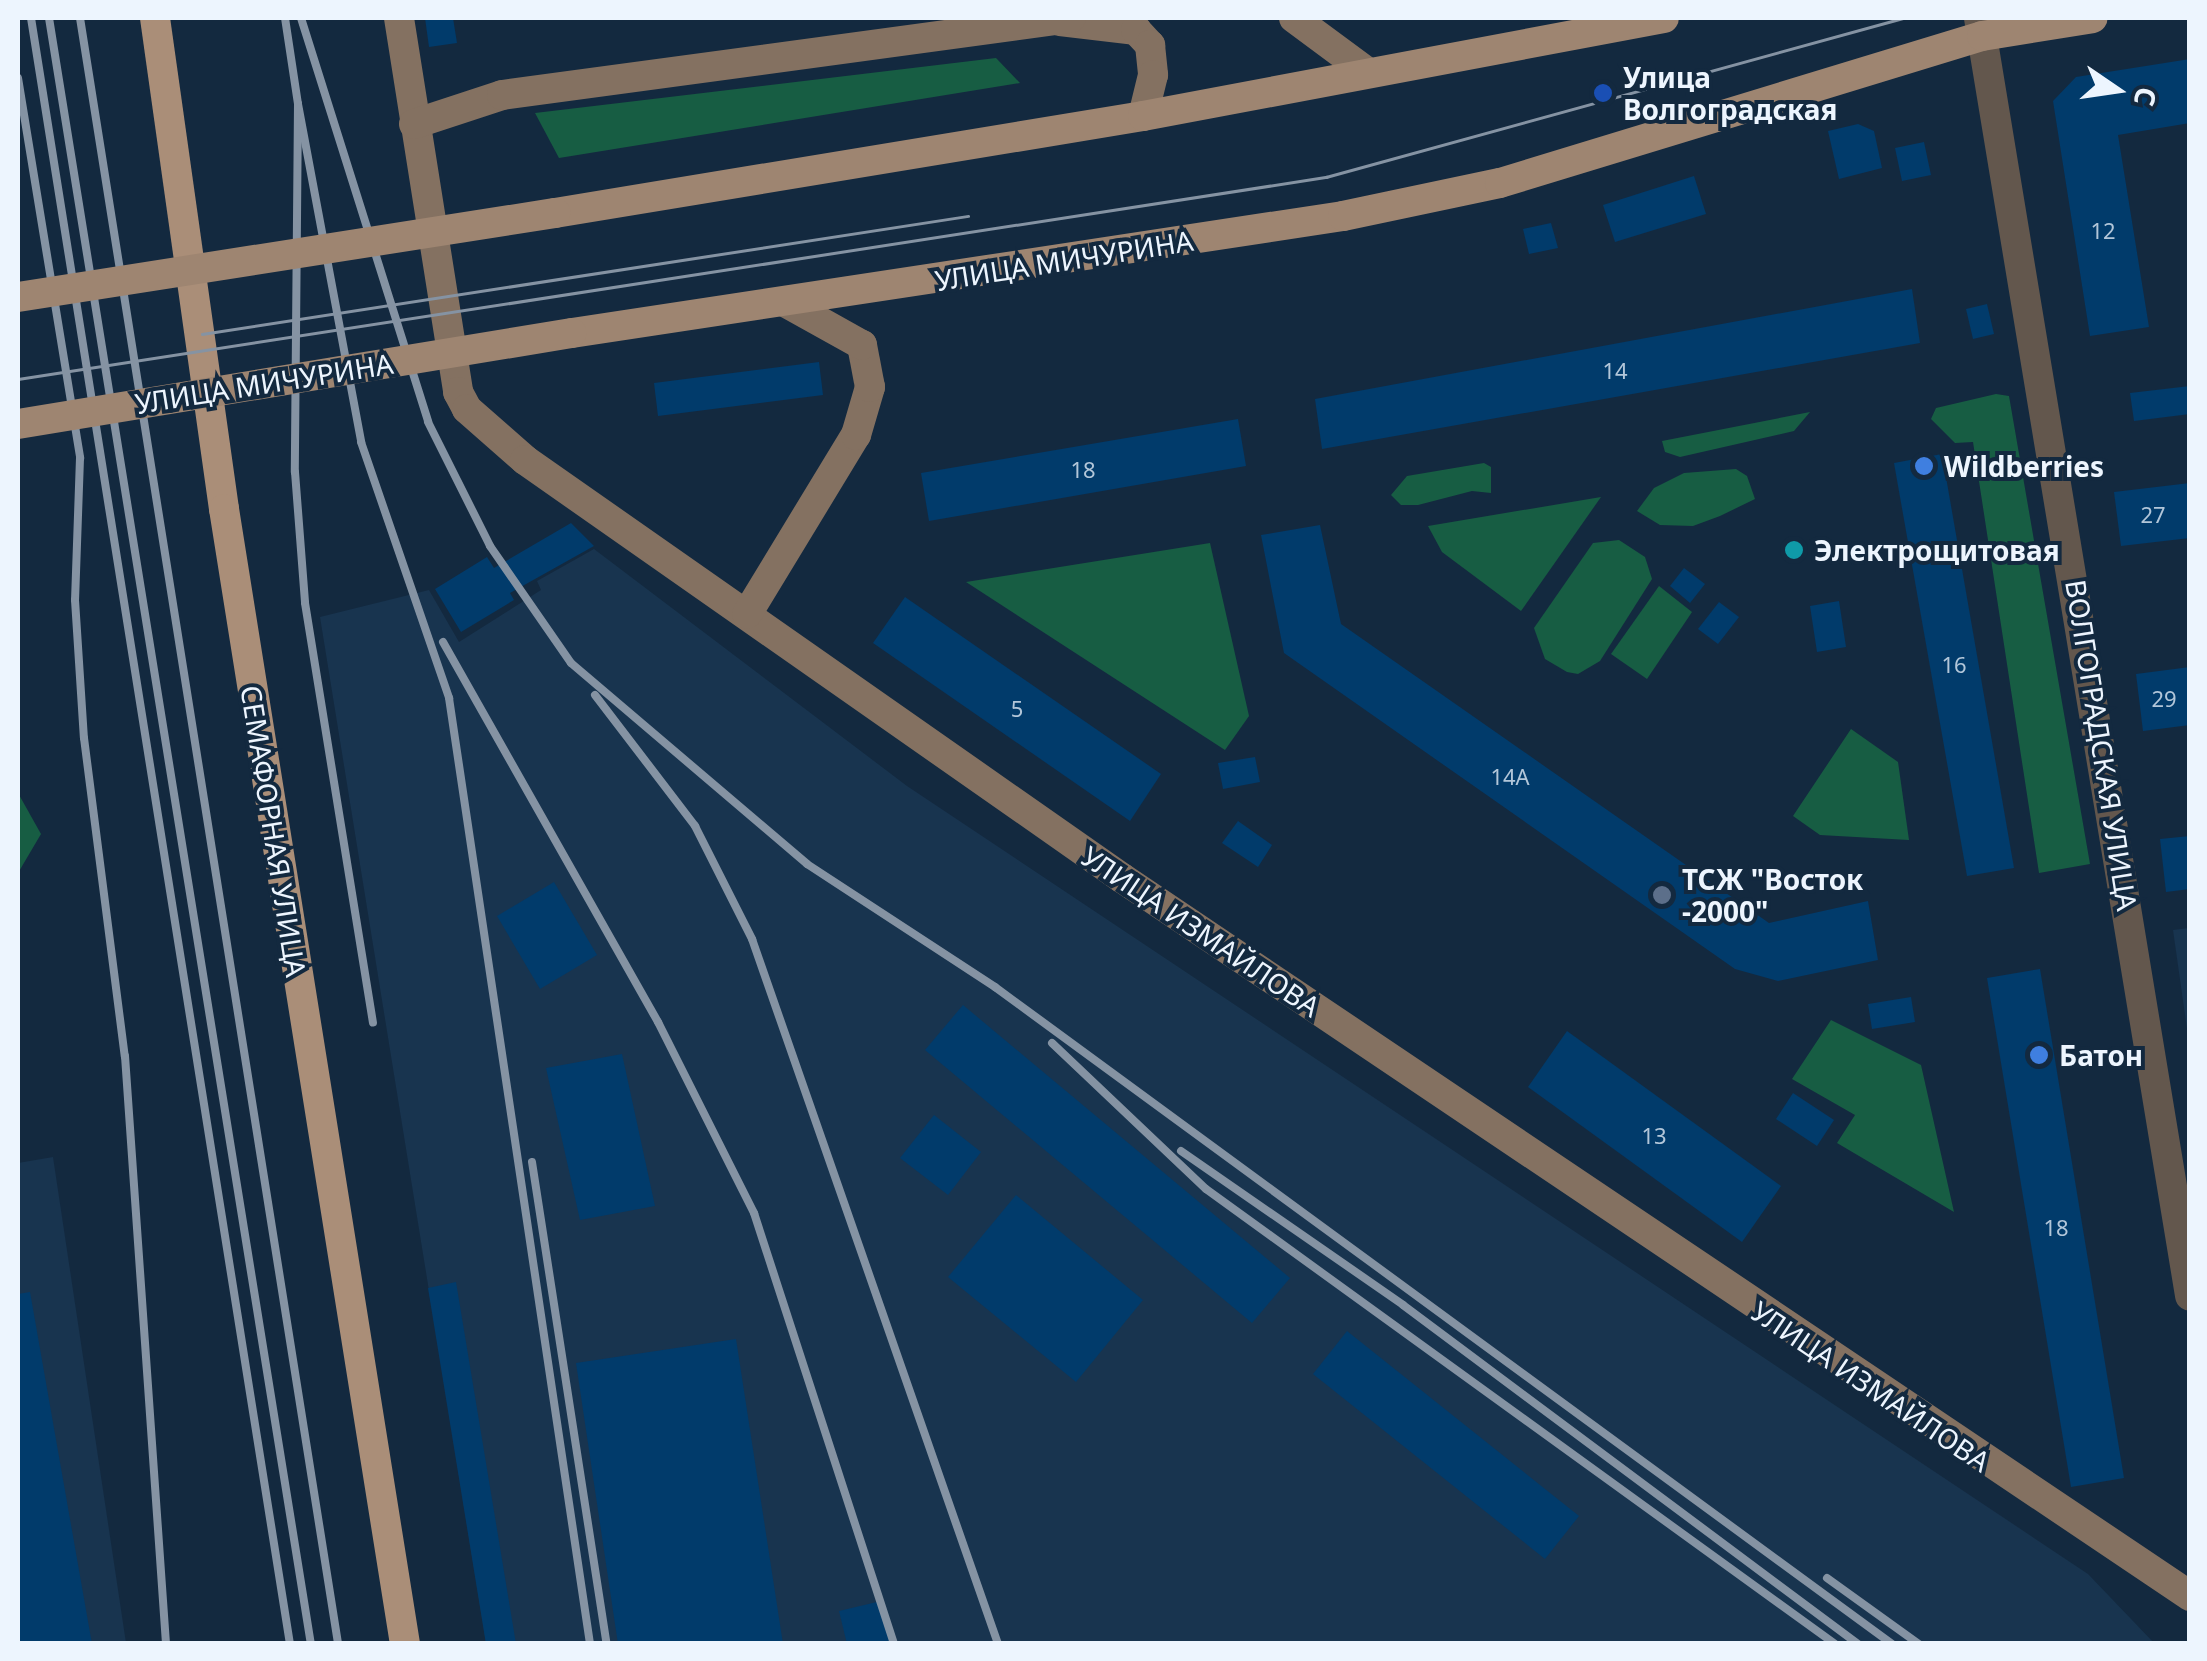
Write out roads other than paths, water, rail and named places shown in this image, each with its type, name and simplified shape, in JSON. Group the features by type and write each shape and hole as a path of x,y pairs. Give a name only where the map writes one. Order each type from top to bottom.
{"highway":[{"name":"СЕМАФОРНАЯ УЛИЦА","path":"155,18 227,528 405,1644"}],"main road":[{"name":"УЛИЦА ИЗМАЙЛОВА","path":"399,18 458,392 468,410 525,460 1138,889 2190,1596"},
{"path":"1294,18 1367,72"},
{"path":"18,296 555,214 1143,116 1664,18"},
{"name":"УЛИЦА МИЧУРИНА","path":"18,424 572,333 1342,216 1500,183 1981,27 2093,18"},
{"path":"414,124 502,95 1066,19 1136,30 1150,45 1153,75 1143,116"},
{"path":"747,614 856,435 870,386 862,346 788,303"}],"street":[{"name":"ВОЛГОГРАДСКАЯ УЛИЦА","path":"1981,27 2190,1296"}],"tram line":[{"path":"18,379 1326,177 1903,18"},
{"path":"202,334 968,216"}],"railway":[{"path":"31,18 290,1644"},
{"path":"49,18 311,1644"},
{"path":"80,18 338,1644"},
{"path":"285,18 298,104 295,472 305,603 373,1023"},
{"path":"301,18 428,422 490,546 571,663 807,864 995,987 1892,1644"},
{"path":"18,78 80,458 75,600 84,738 125,1056 166,1644"},
{"path":"298,104 361,442 449,698 590,1644"},
{"path":"443,642 658,1022 754,1213 894,1644"},
{"path":"595,695 695,826 752,939 998,1644"},
{"path":"1052,1043 1206,1189 1835,1644"},
{"path":"1181,1151 1403,1305 1858,1644"},
{"path":"532,1162 607,1644"},
{"path":"1827,1578 1919,1644"}],"place":[{"name":"Улица Волгоградская","path":"1603,93"},
{"name":"Wildberries","path":"1924,466"},
{"name":"Электрощитовая","path":"1794,550"},
{"name":"ТСЖ \"Восток -2000\"","path":"1662,895"},
{"name":"Батон","path":"2039,1055"}]}
